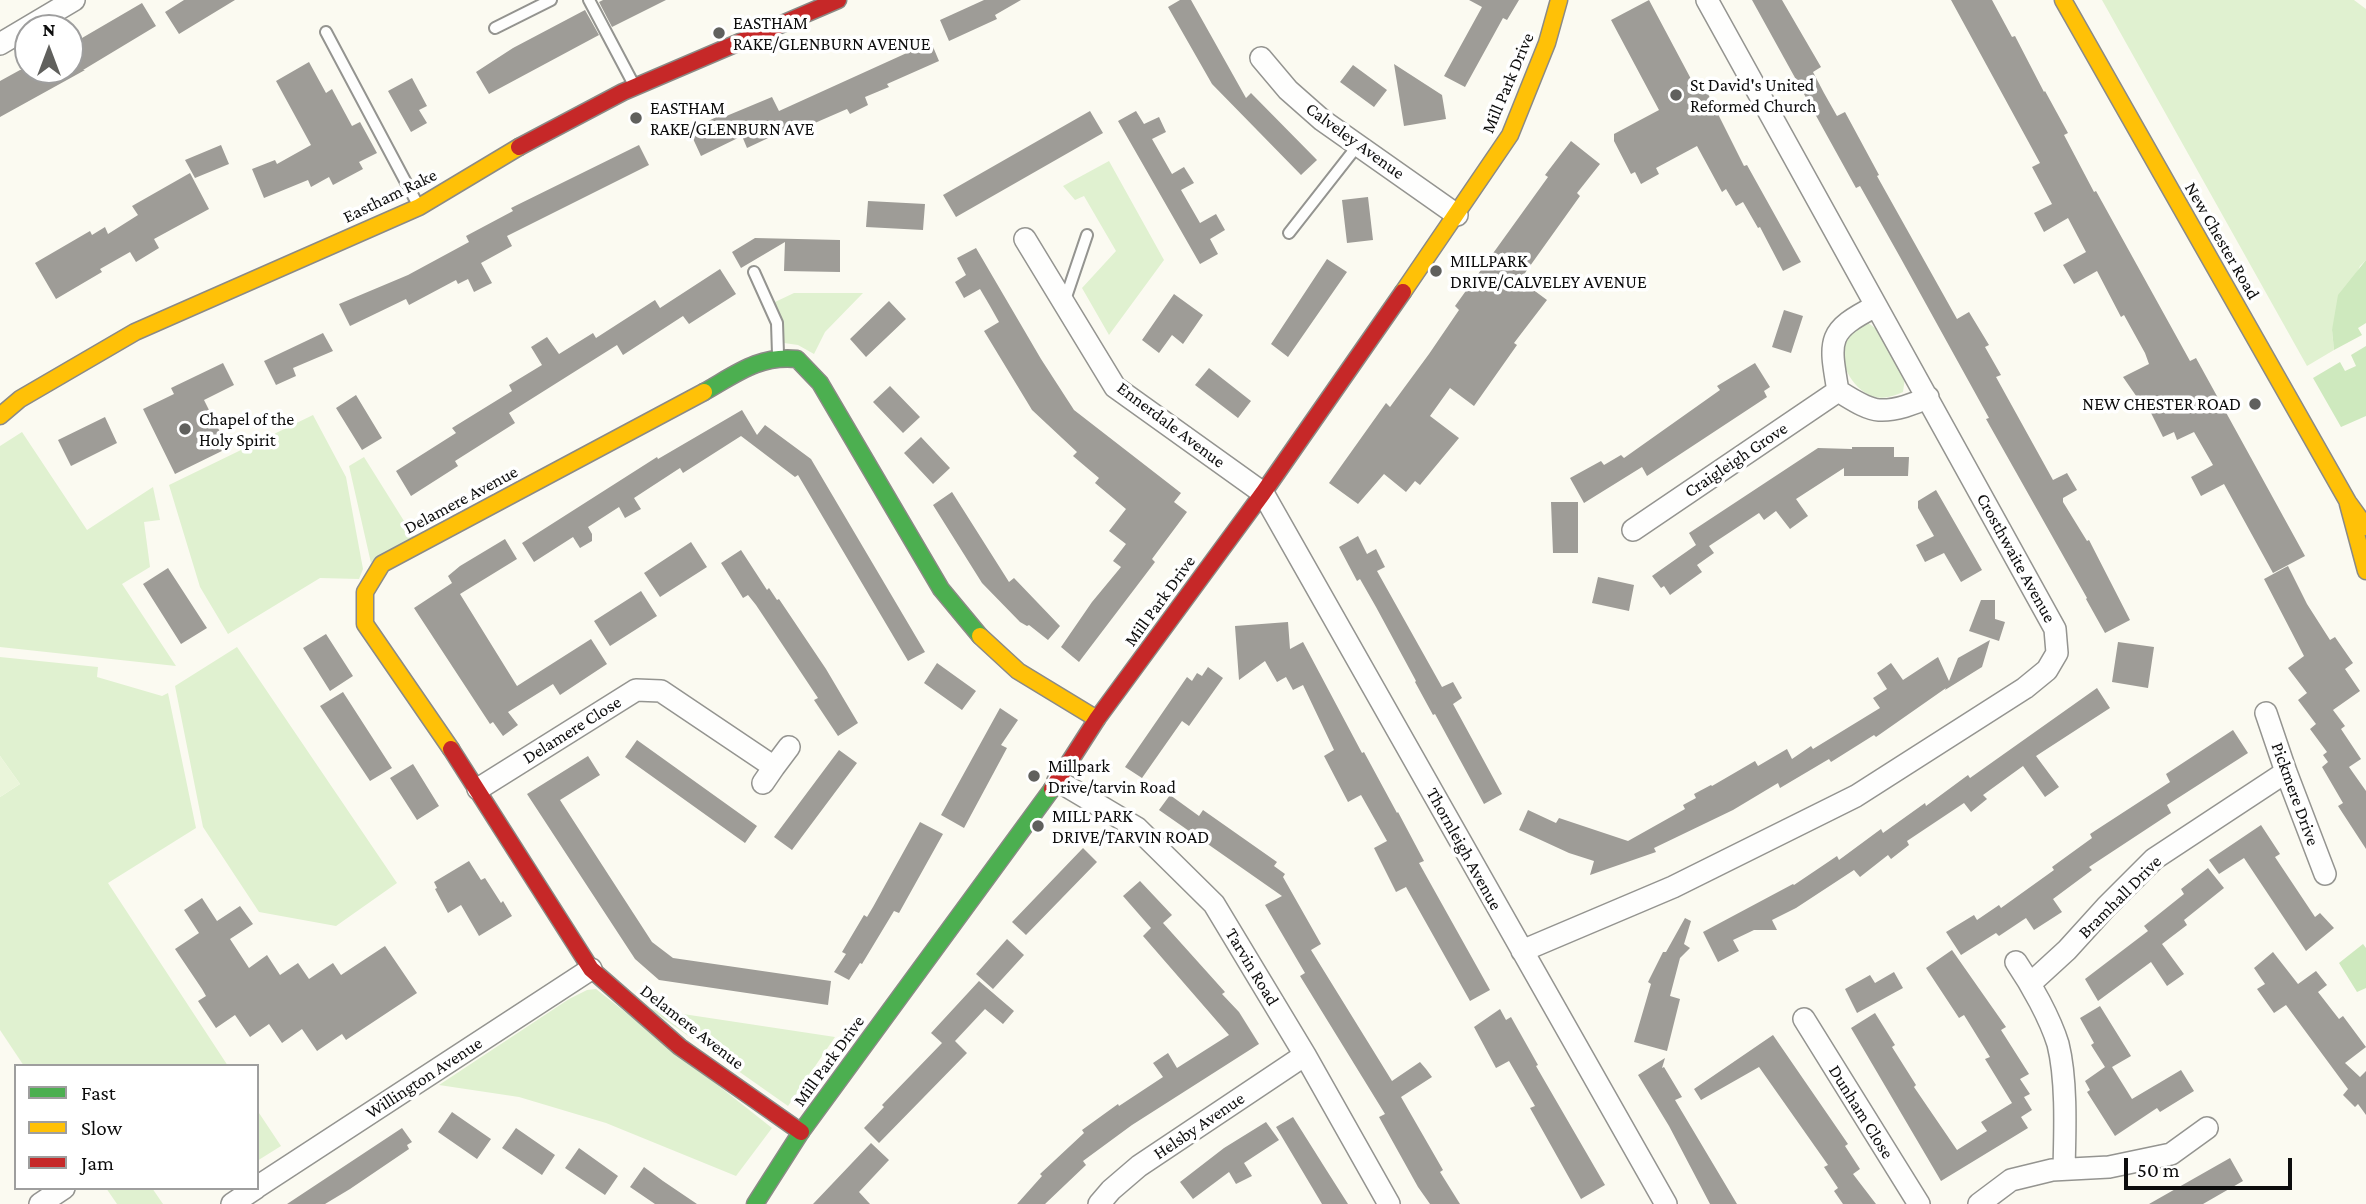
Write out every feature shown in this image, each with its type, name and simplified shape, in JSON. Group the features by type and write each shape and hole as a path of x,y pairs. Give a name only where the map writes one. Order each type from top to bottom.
{"main road":[{"name":"Mill Park Drive","path":"755,1204 801,1132 1058,781 1097,719 1263,493 1457,215 1510,135 1547,43 1559,0"},
{"name":"New Chester Road","path":"2063,0 2348,502 2366,527"},
{"name":"Eastham Rake","path":"0,416 20,399 135,332 419,207 517,148 635,88 830,2"},
{"path":"778,357 797,359 820,383 941,589 976,632 1018,671 1097,719"},
{"name":"Delamere Avenue","path":"778,357 761,362 382,564 366,585 363,595 365,624 478,789 591,969 680,1047 801,1132"},
{"name":"New Chester Road","path":"2348,502 2366,571"}],"street":[{"path":"0,44 74,0"},
{"name":"Crosthwaite Avenue","path":"1522,951 1673,887 1856,796 2025,688 2047,670 2057,653 2055,629 1707,0"},
{"name":"Calveley Avenue","path":"1261,58 1288,90 1322,120 1457,215"},
{"name":"Ennerdale Avenue","path":"1025,239 1115,387 1263,493"},
{"path":"1876,306 1848,320 1835,336 1832,354 1838,391 1879,410 1914,404 1928,397"},
{"name":"Craigleigh Grove","path":"1633,530 1838,391"},
{"name":"Thornleigh Avenue","path":"1263,493 1660,1201"},
{"name":"Delamere Close","path":"478,789 636,690 661,691 769,775 789,747"},
{"name":"Pickmere Drive","path":"2266,713 2325,874"},
{"name":"Bramhall Drive","path":"2031,983 2067,950 2154,859 2286,772"},
{"name":"Tarvin Road","path":"1058,781 1137,828 1214,904 1305,1055 1389,1204"},
{"path":"2016,962 2031,983 2057,1044 2065,1101 2064,1169"},
{"name":"Willington Avenue","path":"259,1187 591,969"},
{"name":"Dunham Close","path":"1804,1019 1919,1204"},
{"name":"Helsby Avenue","path":"1099,1204 1139,1166 1305,1055"},
{"path":"1979,1204 2011,1180 2064,1169 2109,1167 2171,1154 2207,1128"},
{"path":"40,1204 61,1190"},
{"name":"Willington Avenue","path":"232,1204 254,1190"}],"lane":[{"path":"495,28 551,0"},
{"path":"589,0 635,88"},
{"path":"326,32 419,207"},
{"path":"1289,233 1358,145"},
{"path":"1064,303 1087,235"},
{"path":"754,272 776,323 778,357"}],"green space":[{"path":"2102,0 2354,0 2366,9 2366,260 2360,266 2332,330 2334,350 2307,366"},
{"path":"1109,161 1164,260 1109,335 1082,288 1116,251 1084,196 1075,200 1063,186"},
{"path":"2366,260 2366,323 2358,328 2362,335 2334,350 2332,330 2338,295"},
{"path":"794,293 863,293 825,332 814,354 798,345 784,343 784,325 775,302"},
{"path":"1867,322 1879,331 1905,378 1903,392 1889,397 1875,397 1861,390 1850,377 1843,360 1845,340"},
{"path":"2366,346 2366,416 2341,427 2313,378 2340,362 2345,371 2356,366 2351,355"},
{"path":"313,415 346,477 363,569 359,579 320,578 228,634 200,587 169,485"},
{"path":"22,432 87,530 153,487 160,520 144,522 150,567 122,584 176,666 0,647 0,446"},
{"path":"364,457 414,537 371,563 349,466"},
{"path":"237,647 397,883 336,926 259,912 203,827 175,686"},
{"path":"0,657 98,667 97,677 162,696 168,693 196,828 108,883 227,1064 23,1064 0,1030 0,797 20,784 0,756"},
{"path":"0,756 20,784 0,797"},
{"path":"2363,944 2366,948 2366,988 2357,992 2339,963"},
{"path":"596,989 772,1128 736,1176 606,1123 519,1097 439,1085 569,999 587,990"},
{"path":"650,1009 835,1037 788,1106"},
{"path":"259,1113 281,1146 259,1160"},
{"path":"107,1190 153,1190 163,1204 117,1204"}],"building":[{"path":"184,0 235,0 179,34 165,12"},
{"path":"666,0 612,27 599,2"},
{"path":"984,0 1021,0 995,15 997,19 949,41 940,20"},
{"path":"1180,0 1191,0 1246,98 1251,93 1317,160 1301,175 1212,84 1168,7"},
{"path":"1469,0 1519,0 1507,20 1503,18 1465,87 1444,76 1482,7"},
{"name":"St David's United Reformed Church","path":"1649,0 1699,94 1706,90 1744,166 1747,165 1801,262 1783,271 1760,227 1758,228 1743,202 1736,206 1726,189 1722,192 1697,146 1656,168 1659,174 1641,184 1635,172 1631,174 1614,141 1614,134 1659,110 1611,20"},
{"path":"1752,0 1782,0 1821,67 1813,72 1824,93 1837,116 1845,112 1879,175 1877,176 1957,319 1969,312 1989,345 1985,347 2001,375 1996,377 2053,480 2067,473 2077,490 2063,498 2063,502 2087,541 2089,540 2130,620 2105,633 1900,257 1860,186 1856,188"},
{"path":"1951,0 1992,0 2012,37 2015,36 2068,133 2064,135 2094,192 2096,191 2190,361 2196,358 2305,556 2273,573 2224,484 2201,496 2191,477 2213,465 2194,432 2177,440 2174,432 2163,437 2145,401 2141,403 2123,377 2149,364 2145,353 2124,315 2121,317 2097,271 2074,284 2063,265 2086,252 2068,218 2044,232 2034,213 2052,204 2032,167 2040,163"},
{"path":"142,3 156,26 84,69 84,37"},
{"path":"585,10 599,35 489,94 476,72 513,48"},
{"path":"931,42 939,61 865,97 868,105 850,114 847,109 801,129 798,124 747,148 742,136 701,156 689,130 723,114 724,117 772,97 779,111"},
{"path":"309,62 326,93 332,89 352,126 360,122 377,153 359,162 363,169 333,185 329,177 311,187 308,180 264,198 252,169 275,160 277,164 311,145 276,81"},
{"path":"1394,64 1442,95 1446,119 1404,126"},
{"path":"1353,65 1387,90 1374,107 1340,82"},
{"path":"14,73 14,84 60,84 0,117 0,81"},
{"path":"412,78 427,106 419,110 427,123 411,132 388,91"},
{"path":"1090,111 1103,133 956,217 943,195"},
{"path":"1136,111 1144,124 1159,117 1166,132 1152,139 1172,174 1184,167 1194,183 1181,190 1200,223 1216,214 1225,230 1210,239 1218,254 1200,264 1118,121"},
{"path":"1571,141 1600,164 1577,193 1580,196 1520,280 1547,300 1514,343 1517,345 1474,406 1450,388 1430,416 1459,438 1420,485 1415,481 1406,492 1384,474 1358,504 1329,483 1386,403 1390,407 1429,354 1459,310 1455,306"},
{"path":"221,145 229,164 195,178 185,160"},
{"path":"639,145 649,165 507,236 512,246 481,263 492,283 474,292 468,279 458,284 456,280 409,305 406,299 350,326 339,304 408,275 469,242 466,236 513,211 511,208"},
{"path":"190,173 209,209 154,239 159,248 136,262 130,252 56,299 35,263 90,231 92,235 105,227 108,234 138,215 132,206"},
{"path":"1368,197 1373,240 1347,243 1342,200"},
{"path":"868,201 925,204 923,230 866,227"},
{"path":"755,238 840,240 840,272 784,271 785,242 741,268 732,252"},
{"path":"976,248 1074,410 1181,493 1174,502 1187,512 1152,559 1155,562 1079,662 1061,647 1092,602 1121,567 1113,561 1126,544 1109,531 1126,509 1095,483 1099,478 1073,456 1077,452 1032,410 984,331 999,322 980,289 964,298 955,282 966,275 957,258"},
{"path":"1327,259 1347,272 1288,357 1271,344"},
{"path":"720,269 736,294 689,324 683,316 623,355 617,345 509,413 515,423 455,461 458,466 411,496 396,471 456,433 452,428 512,391 509,385 542,365 531,347 547,337 559,354 593,333 596,338 655,300 660,308"},
{"path":"1174,294 1203,315 1183,344 1172,335 1159,353 1142,340"},
{"path":"889,301 906,319 866,357 850,339"},
{"path":"1784,310 1803,316 1791,353 1772,347"},
{"path":"323,333 333,351 293,368 296,376 276,385 264,361"},
{"name":"Chapel of the Holy Spirit","path":"223,363 234,385 204,400 228,448 175,474 143,409 174,394 171,388"},
{"path":"1755,363 1770,387 1764,391 1767,397 1647,476 1642,467 1584,503 1570,478 1601,461 1604,465 1621,455 1624,458 1720,390 1717,386"},
{"path":"1209,368 1251,401 1238,418 1195,385"},
{"path":"890,386 920,417 903,433 873,402"},
{"path":"356,395 382,438 362,450 336,408"},
{"path":"742,410 757,435 765,425 811,459 925,652 908,661 798,475 795,477 741,436 683,473 680,468 634,498 641,509 625,518 619,507 588,527 592,541 580,548 573,537 534,562 522,543 657,457 658,459"},
{"path":"105,417 117,443 71,466 58,440"},
{"path":"921,437 950,468 933,484 904,453"},
{"path":"1894,447 1894,457 1909,457 1908,476 1844,476 1844,468 1796,499 1808,516 1790,529 1776,511 1764,520 1759,513 1709,546 1714,553 1697,565 1702,572 1670,595 1652,576 1696,545 1689,533 1818,448"},
{"path":"1936,490 1982,570 1961,582 1944,553 1925,562 1916,545 1934,536 1918,508 1918,501"},
{"path":"952,492 1009,582 1014,578 1060,626 1048,640 1029,625 1020,622 982,583 933,505"},
{"path":"1551,502 1578,502 1578,553 1553,553"},
{"path":"1358,536 1367,554 1376,549 1385,567 1377,571 1442,687 1453,682 1462,698 1453,704 1502,794 1484,804 1376,607 1360,579 1357,581 1339,547"},
{"path":"505,539 517,559 460,594 517,686 591,639 607,664 560,695 553,684 508,712 518,725 503,736 493,722 490,724 414,608 452,583 448,576 460,566"},
{"path":"691,542 707,567 660,597 644,573"},
{"path":"741,550 767,590 769,588 777,600 779,599 858,723 838,736 814,700 818,698 756,605 748,595 743,598 721,563"},
{"path":"2288,566 2307,604 2330,640 2335,637 2353,663 2345,669 2360,691 2333,710 2345,726 2341,729 2361,759 2349,767 2366,791 2366,849 2338,806 2343,803 2322,767 2328,762 2323,755 2327,752 2310,729 2316,724 2298,700 2307,693 2288,668 2304,656 2264,579"},
{"path":"168,568 207,628 181,644 143,584"},
{"path":"1598,577 1634,585 1629,611 1592,603"},
{"path":"641,591 657,616 610,646 594,621"},
{"path":"1981,600 1995,600 1995,619 2005,622 1999,641 1969,631"},
{"path":"1288,622 1290,649 1303,642 1362,753 1364,752 1398,812 1424,861 1419,863 1490,990 1470,1001 1406,887 1396,892 1374,848 1387,841 1361,795 1348,802 1324,756 1334,750 1303,685 1293,690 1286,677 1277,682 1265,661 1239,680 1235,626"},
{"path":"326,634 353,676 330,691 303,648"},
{"path":"1990,640 1982,667 1945,690 1946,688 1876,737 1874,735 1831,762 1829,759 1780,788 1778,783 1733,810 1654,848 1656,852 1590,875 1594,861 1569,853 1519,830 1528,810 1556,823 1559,818 1628,841 1685,809 1683,805 1696,798 1694,794 1755,761 1758,766 1787,749 1792,759 1880,708 1873,698 1887,689 1877,673 1891,663 1903,680 1938,657 1949,681 1958,658"},
{"path":"2118,642 2154,647 2148,688 2112,682"},
{"path":"937,663 976,691 962,710 924,683"},
{"path":"1208,667 1223,678 1189,726 1182,721 1142,778 1125,767 1187,677 1192,681 1197,673 1202,676"},
{"path":"2097,688 2110,708 2036,756 2059,787 2045,797 2023,766 1983,795 1987,799 1971,812 1964,803 1907,841 1909,845 1891,859 1888,855 1860,877 1854,870 1796,908 1772,920 1777,930 1754,930 1733,940 1739,951 1718,962 1703,932 1794,885 1837,856 1839,860 1881,829 1883,833 1968,775 1970,778"},
{"path":"343,692 392,768 370,781 320,706"},
{"path":"1000,708 1018,720 1001,745 1007,748 964,828 941,815"},
{"path":"2233,730 2248,753 2167,805 2171,813 2089,867 2092,870 2053,899 2062,912 2034,930 2026,918 1999,936 1996,933 1961,955 1946,932 1974,915 1977,920 1999,905 2001,908 2054,870 2052,867 2092,838 2090,834 2170,782 2166,774"},
{"path":"637,740 757,826 745,843 625,757"},
{"path":"839,750 857,763 792,850 774,837"},
{"path":"588,756 600,775 560,800 652,942 673,958 831,981 828,1005 659,980 635,959 527,794"},
{"path":"413,764 439,806 417,820 390,778"},
{"path":"1170,795 1199,816 1203,810 1277,862 1274,866 1285,874 1283,877 1321,944 1311,950 1392,1081 1420,1062 1432,1077 1401,1097 1460,1204 1430,1204 1418,1187 1379,1117 1385,1114 1300,976 1305,973 1265,905 1282,896 1159,810"},
{"path":"920,822 943,834 899,913 894,911 862,964 860,963 849,980 834,972 846,954 842,952 864,915 867,917 873,907"},
{"path":"2261,825 2280,854 2275,857 2315,917 2320,913 2334,928 2306,951 2244,858 2219,874 2209,860"},
{"path":"1083,848 1097,862 1026,935 1012,922"},
{"path":"469,861 481,880 485,878 512,916 479,936 461,905 448,913 434,882"},
{"path":"2208,868 2224,888 2184,920 2187,925 2162,944 2184,974 2167,986 2151,962 2098,1001 2085,979 2148,931 2144,926 2184,894 2181,889"},
{"path":"1140,881 1172,915 1163,923 1225,992 1222,994 1239,1012 1259,1044 1132,1125 1083,1161 1086,1165 1045,1204 1017,1204 1042,1176 1040,1174 1084,1133 1082,1130 1163,1077 1153,1063 1168,1053 1177,1068 1229,1035 1143,936 1151,928 1123,896"},
{"path":"202,898 217,921 240,906 253,924 230,939 249,968 267,955 280,975 298,963 309,979 333,963 341,975 385,946 417,993 346,1040 342,1034 317,1051 302,1029 282,1043 269,1024 250,1037 235,1015 216,1028 198,1001 206,996 175,949 199,933 184,910"},
{"path":"1685,918 1691,921 1684,944 1690,948 1680,958 1670,996 1680,999 1667,1051 1634,1042 1651,984 1648,982"},
{"path":"1007,939 1024,955 993,989 976,974"},
{"path":"1952,950 2006,1027 2001,1030 2029,1074 2020,1079 2030,1094 2024,1097 2032,1110 2021,1117 2028,1128 1941,1181 1851,1028 1875,1013 1895,1045 1892,1047 1916,1085 1914,1087 1957,1150 1987,1131 1981,1122 2012,1103 1985,1059 1990,1057 1964,1015 1959,1018 1926,968"},
{"path":"2273,952 2298,984 2316,971 2327,985 2318,992 2339,1019 2343,1016 2366,1047 2345,1063 2360,1077 2366,1071 2366,1115 2358,1104 2355,1107 2343,1095 2348,1089 2286,1005 2274,1013 2257,989 2265,984 2254,968"},
{"path":"1894,972 1903,988 1857,1013 1845,989 1870,975 1875,983"},
{"path":"979,981 1014,1011 1003,1024 985,1009 955,1041 967,1053 879,1143 864,1128 884,1107 882,1105 942,1043 931,1033"},
{"path":"2100,1006 2131,1056 2112,1067 2132,1099 2181,1070 2194,1091 2160,1112 2157,1108 2115,1136 2087,1092 2090,1090 2085,1081 2105,1067 2091,1045 2094,1043 2080,1018"},
{"path":"1500,1009 1506,1020 1511,1017 1538,1065 1536,1066 1605,1185 1581,1199 1530,1108 1535,1106 1509,1061 1496,1068 1474,1027"},
{"path":"1773,1035 1848,1144 1845,1146 1860,1169 1853,1174 1876,1204 1843,1204 1834,1191 1838,1188 1824,1167 1828,1165 1759,1067 1701,1100 1694,1089"},
{"path":"1665,1058 1662,1068 1664,1067 1682,1097 1675,1100 1737,1204 1710,1204 1669,1126 1638,1075"},
{"path":"452,1112 491,1139 477,1159 438,1132"},
{"path":"1293,1117 1348,1204 1322,1204 1276,1127"},
{"path":"1266,1122 1279,1140 1244,1163 1252,1176 1236,1184 1229,1172 1193,1199 1180,1182 1224,1148"},
{"path":"402,1128 412,1142 407,1145 409,1149 350,1189 325,1204 287,1204"},
{"path":"516,1128 555,1155 542,1175 502,1148"},
{"path":"871,1143 889,1160 859,1192 870,1204 813,1204"},
{"path":"579,1148 618,1176 605,1195 565,1168"},
{"path":"2230,1158 2243,1181 2203,1204 2149,1204"},
{"path":"644,1167 697,1204 655,1204 630,1187"}],"traffic: fast":[{"path":"704,392 759,363 797,359 820,383 941,589 980,636"},
{"path":"755,1204 801,1132 1052,789"}],"traffic: slow":[{"path":"1403,292 1510,135 1547,43 1559,0"},
{"path":"2063,0 2348,502 2366,527"},
{"path":"0,416 20,399 135,332 419,207 519,147"},
{"path":"451,749 365,624 365,592 382,564 704,392"},
{"path":"2348,504 2366,571"},
{"path":"980,636 1018,671 1097,719"}],"traffic: jam":[{"path":"519,147 623,92 838,0"},
{"path":"1052,789 1097,719 1263,493 1403,292"},
{"path":"451,749 591,969 680,1047 801,1132"}],"place":[{"name":"EASTHAM RAKE/GLENBURN AVENUE","path":"719,33"},
{"name":"St David's United Reformed Church","path":"1676,95"},
{"name":"EASTHAM RAKE/GLENBURN AVE","path":"636,118"},
{"name":"MILLPARK DRIVE/CALVELEY AVENUE","path":"1436,271"},
{"name":"NEW CHESTER ROAD","path":"2255,404"},
{"name":"Chapel of the Holy Spirit","path":"185,429"},
{"name":"Millpark Drive/tarvin Road","path":"1034,776"},
{"name":"MILL PARK DRIVE/TARVIN ROAD","path":"1038,826"}]}
